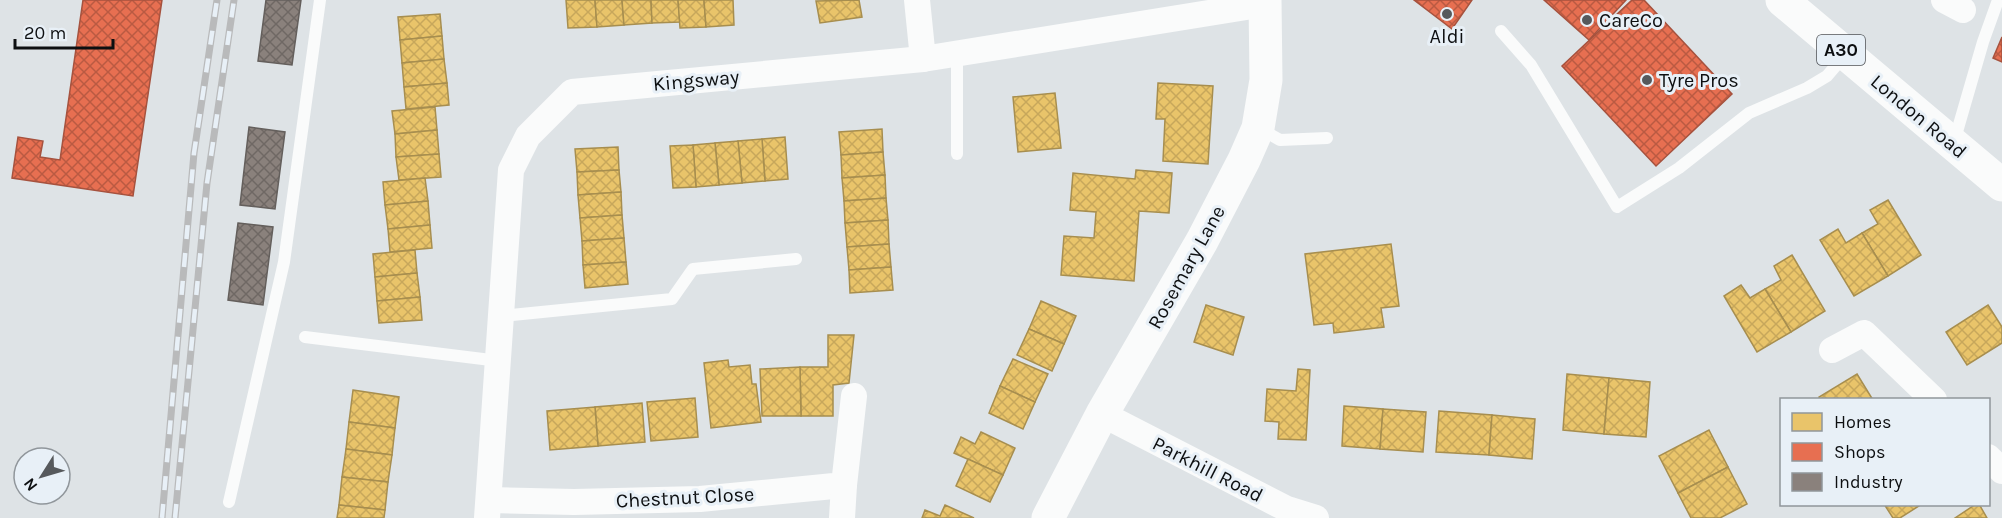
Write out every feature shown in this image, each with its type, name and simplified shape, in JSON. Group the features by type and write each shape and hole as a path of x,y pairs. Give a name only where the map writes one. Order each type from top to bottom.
{"street":[{"path":"917,0 923,59"},
{"name":"London Road","path":"1782,0 2002,185"},
{"name":"Kingsway","path":"489,509 511,170 528,136 572,92 923,59 1265,2"},
{"name":"Rosemary Lane","path":"1048,518 1102,414 1202,241 1258,128 1266,80 1265,2"},
{"path":"1832,350 1864,333 1933,398"},
{"path":"842,518 854,396"},
{"name":"Parkhill Road","path":"1102,414 1287,509 1316,518"},
{"path":"1990,458 2002,471"},
{"name":"Chestnut Close","path":"489,509 574,502 700,499 844,485"}],"lane":[{"path":"229,502 284,262 320,0"},
{"path":"1954,144 1983,42 1998,0"},
{"path":"1501,31 1531,65 1617,207 1679,168 1749,113 1807,88 1827,76 1846,54"},
{"path":"957,53 957,154"},
{"path":"1258,128 1280,140 1327,138"},
{"path":"502,316 672,299 693,269 796,259"},
{"path":"305,337 498,362"}],"building: Homes":[{"path":"566,0 595,0 597,27 568,28"},
{"path":"595,0 622,0 624,25 597,27"},
{"path":"622,0 651,0 652,23 624,25"},
{"path":"651,0 678,0 680,22 652,23"},
{"path":"678,0 704,0 706,27 680,28"},
{"path":"704,0 733,0 734,25 706,27"},
{"path":"859,0 862,17 820,23 816,1"},
{"path":"440,14 442,36 400,40 398,17"},
{"path":"442,36 444,59 402,63 400,40"},
{"path":"444,59 447,83 404,87 402,63"},
{"path":"447,83 449,105 406,109 404,87"},
{"path":"1158,83 1213,86 1208,164 1163,161 1165,119 1156,119"},
{"path":"1055,93 1061,148 1018,152 1013,97"},
{"path":"435,107 437,130 395,134 392,111"},
{"path":"882,129 883,152 841,155 839,132"},
{"path":"437,130 439,154 396,157 395,134"},
{"path":"785,137 788,179 765,181 762,139"},
{"path":"762,139 765,181 742,183 738,141"},
{"path":"738,141 742,183 719,185 715,143"},
{"path":"715,143 719,185 696,187 693,145"},
{"path":"693,145 696,187 673,188 670,146"},
{"path":"618,147 619,170 577,172 575,149"},
{"path":"883,152 885,175 842,178 841,155"},
{"path":"439,154 441,177 399,180 396,157"},
{"path":"619,170 621,192 578,195 577,172"},
{"path":"1136,170 1172,173 1169,213 1139,211 1134,281 1061,275 1064,236 1094,238 1096,212 1070,210 1073,173 1135,179"},
{"path":"885,175 886,198 844,201 842,178"},
{"path":"425,178 428,201 385,205 383,182"},
{"path":"621,192 622,215 580,218 578,195"},
{"path":"886,198 888,220 845,223 844,201"},
{"path":"1888,200 1921,255 1888,276 1862,233 1878,224 1870,210"},
{"path":"428,201 430,225 388,229 385,205"},
{"path":"622,215 624,238 582,241 580,218"},
{"path":"888,220 889,244 847,247 845,223"},
{"path":"430,225 432,248 390,252 388,229"},
{"path":"1838,229 1846,243 1862,233 1888,276 1854,296 1820,240"},
{"path":"624,238 626,262 583,265 582,241"},
{"path":"889,244 891,267 849,270 847,247"},
{"path":"1391,244 1399,306 1381,308 1384,327 1334,333 1333,323 1314,325 1305,254"},
{"path":"415,250 417,273 375,277 373,254"},
{"path":"1792,255 1825,311 1791,332 1765,289 1781,280 1774,266"},
{"path":"626,262 628,284 585,288 583,265"},
{"path":"891,267 893,290 850,293 849,270"},
{"path":"417,273 420,297 377,301 375,277"},
{"path":"1741,285 1750,298 1765,289 1791,332 1757,352 1724,296"},
{"path":"420,297 422,320 379,323 377,301"},
{"path":"1041,301 1076,316 1064,344 1029,329"},
{"path":"1206,305 1244,317 1233,355 1194,342"},
{"path":"1988,305 2002,327 2002,343 1967,365 1946,332"},
{"path":"1029,329 1064,344 1052,371 1017,355"},
{"path":"828,335 854,335 849,383 833,385 833,416 801,416 800,367 828,367"},
{"path":"1013,359 1048,374 1035,402 1000,386"},
{"path":"728,360 729,367 750,365 752,384 756,384 761,422 711,428 704,363"},
{"path":"800,367 801,416 762,416 760,369"},
{"path":"1298,369 1310,370 1306,440 1278,439 1279,422 1265,421 1267,389 1296,391"},
{"path":"1567,374 1609,378 1604,434 1563,430"},
{"path":"1857,374 1872,398 1819,398"},
{"path":"1609,378 1650,382 1646,437 1604,434"},
{"path":"1000,386 1035,402 1023,429 989,413"},
{"path":"353,390 399,397 395,428 349,422"},
{"path":"695,398 698,437 651,441 647,402"},
{"path":"642,403 645,442 598,446 595,407"},
{"path":"1344,406 1383,409 1380,449 1342,446"},
{"path":"595,407 598,446 550,450 547,411"},
{"path":"1383,409 1426,412 1423,452 1380,449"},
{"path":"1439,411 1492,415 1489,455 1436,452"},
{"path":"1492,415 1535,419 1532,459 1489,455"},
{"path":"349,422 395,428 392,455 346,449"},
{"path":"1709,430 1728,467 1678,493 1659,456"},
{"path":"981,432 1015,448 1003,475 954,453 961,437 975,444"},
{"path":"346,449 392,455 388,482 342,477"},
{"path":"968,459 1003,475 990,502 956,486"},
{"path":"1728,467 1747,504 1720,518 1691,518 1678,493"},
{"path":"342,477 388,482 385,510 339,505"},
{"path":"339,505 385,510 384,518 337,518"},
{"path":"945,505 974,518 922,518 925,510 940,516"},
{"path":"1885,506 1919,506 1900,518 1893,518"},
{"path":"1973,506 1980,506 1987,518 1955,518"}],"building: Shops":[{"path":"83,0 162,0 133,196 12,178 18,137 43,141 40,157 60,160"},
{"name":"Aldi","path":"1414,0 1472,0 1452,29"},
{"name":"CareCo","path":"1544,0 1626,0 1589,40"},
{"name":"Tyre Pros","path":"1632,0 1644,0 1732,94 1656,166 1562,66"},
{"path":"2002,37 2002,62 1993,58"}],"building: Industry":[{"path":"266,0 301,0 292,65 258,61"},
{"path":"249,127 285,132 275,209 240,205"},
{"path":"238,223 273,227 263,305 228,300"}],"railway":[{"path":"162,518 194,153 217,0"},
{"path":"175,518 207,183 234,0"}],"place":[{"name":"Aldi","path":"1447,14"},
{"name":"CareCo","path":"1587,20"},
{"name":"Tyre Pros","path":"1647,80"}]}
